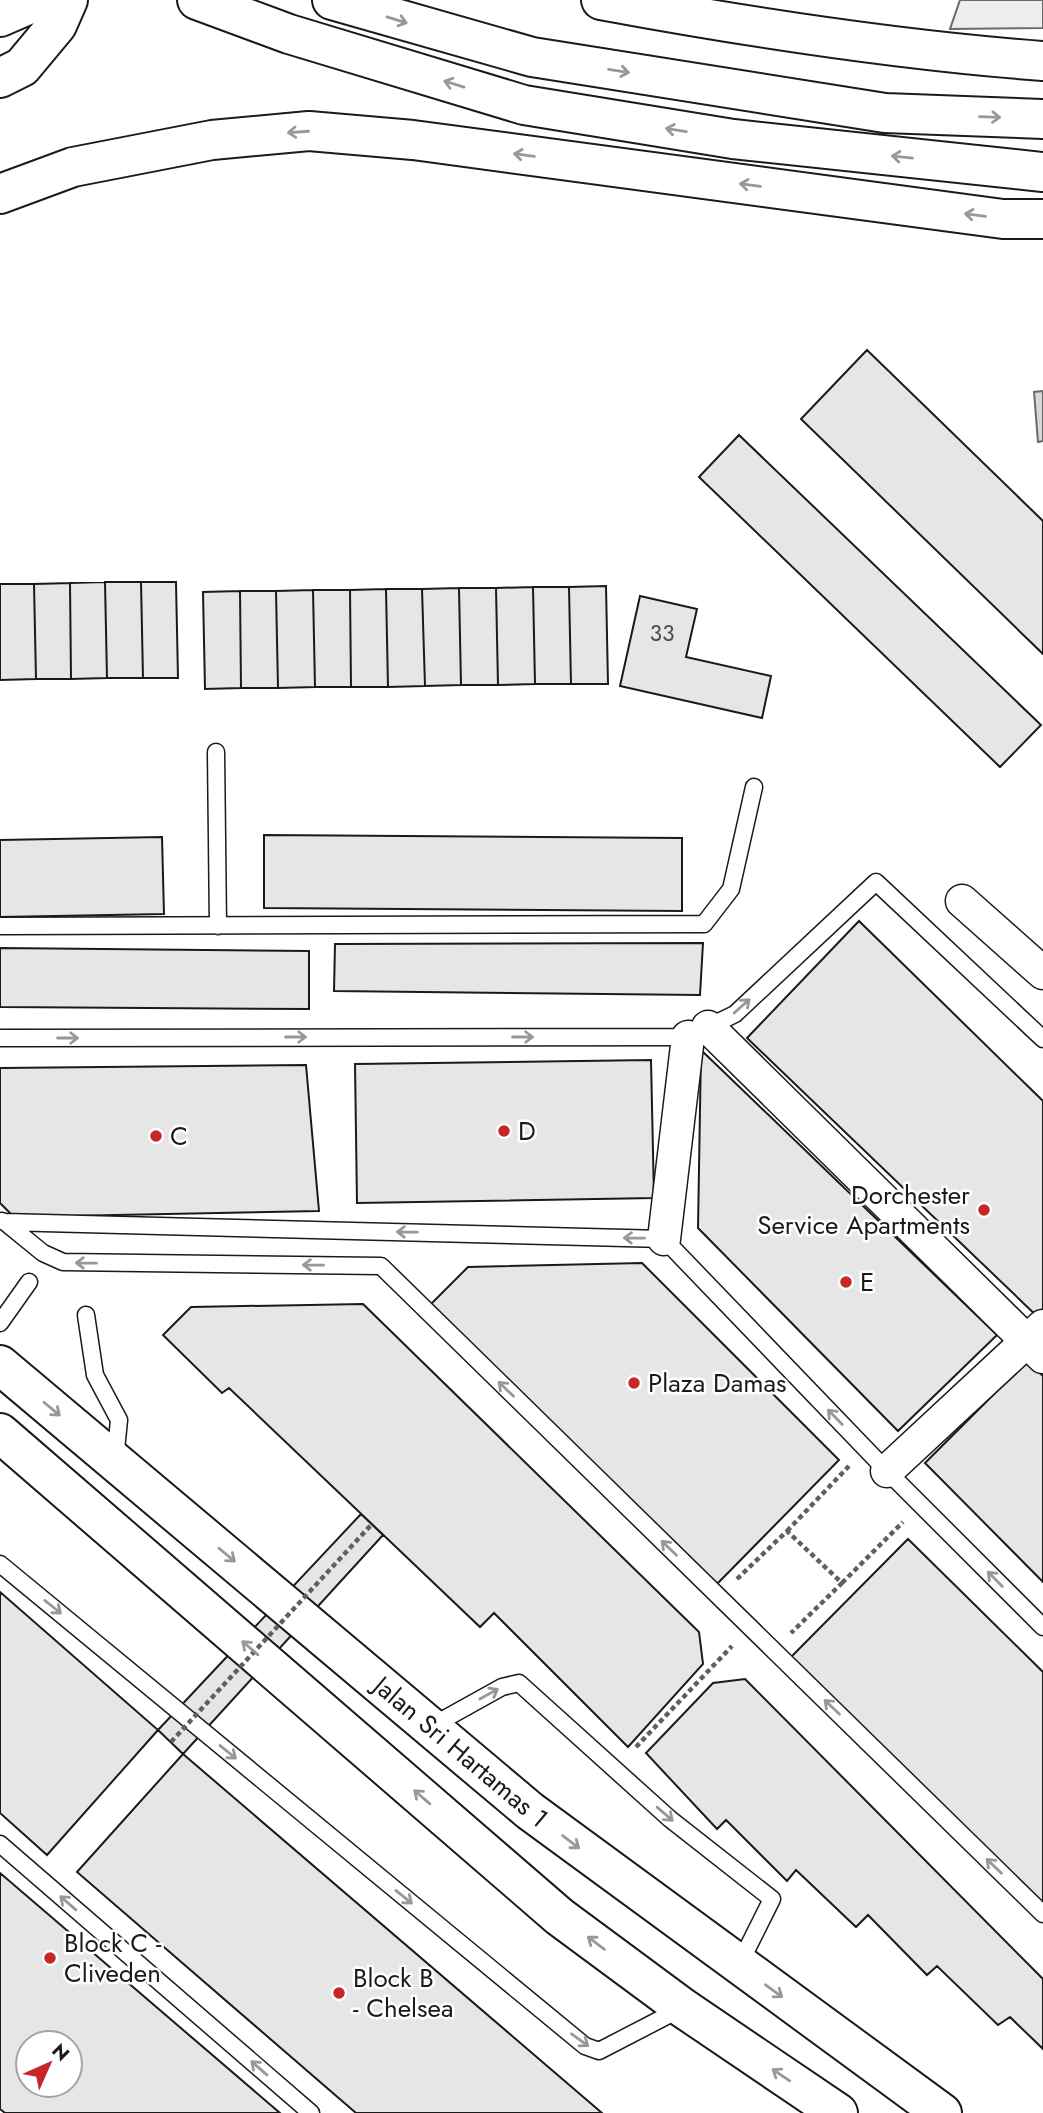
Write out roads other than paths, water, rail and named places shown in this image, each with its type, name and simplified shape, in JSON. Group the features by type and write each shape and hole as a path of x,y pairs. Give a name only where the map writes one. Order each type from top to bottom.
{"main road":[{"path":"0,17 39,0"},
{"path":"0,78 22,67 57,26 68,0"},
{"path":"197,0 289,34 524,105 733,139 1043,172"},
{"path":"332,0 532,57 885,113 1043,119"},
{"path":"601,0 699,18 953,54 1043,61"},
{"path":"0,194 72,167 212,140 309,131 413,140 1003,219 1043,219"},
{"name":"Jalan Sri Hartamas 1","path":"0,1365 530,1811 942,2113"},
{"path":"0,1433 560,1917 683,2008 838,2113"}],"street":[{"path":"962,901 1043,973"},
{"path":"664,1239 698,1032"},
{"path":"698,1032 1038,1342 887,1471"}],"lane":[{"path":"216,752 218,926"},
{"path":"0,926 704,924 731,889 754,788"},
{"path":"0,1038 698,1032 735,1014 876,881 1043,1039"},
{"path":"2,1221 664,1239 887,1471 1043,1627"},
{"path":"2,1221 43,1252 63,1262 381,1266 1043,1914"},
{"path":"0,1323 29,1282"},
{"path":"86,1315 95,1375 119,1420 114,1461"},
{"path":"0,1564 585,2046 599,2051 683,2008"},
{"path":"430,1727 502,1687 519,1683 670,1819 772,1899 739,1965"},
{"path":"0,1844 311,2113"}],"place":[{"name":"D","path":"504,1131"},
{"name":"C","path":"156,1136"},
{"name":"Dorchester Service Apartments","path":"984,1210"},
{"name":"E","path":"846,1282"},
{"name":"Plaza Damas","path":"634,1383"},
{"name":"Block C - Cliveden","path":"50,1958"},
{"name":"Block B - Chelsea","path":"339,1993"}]}
